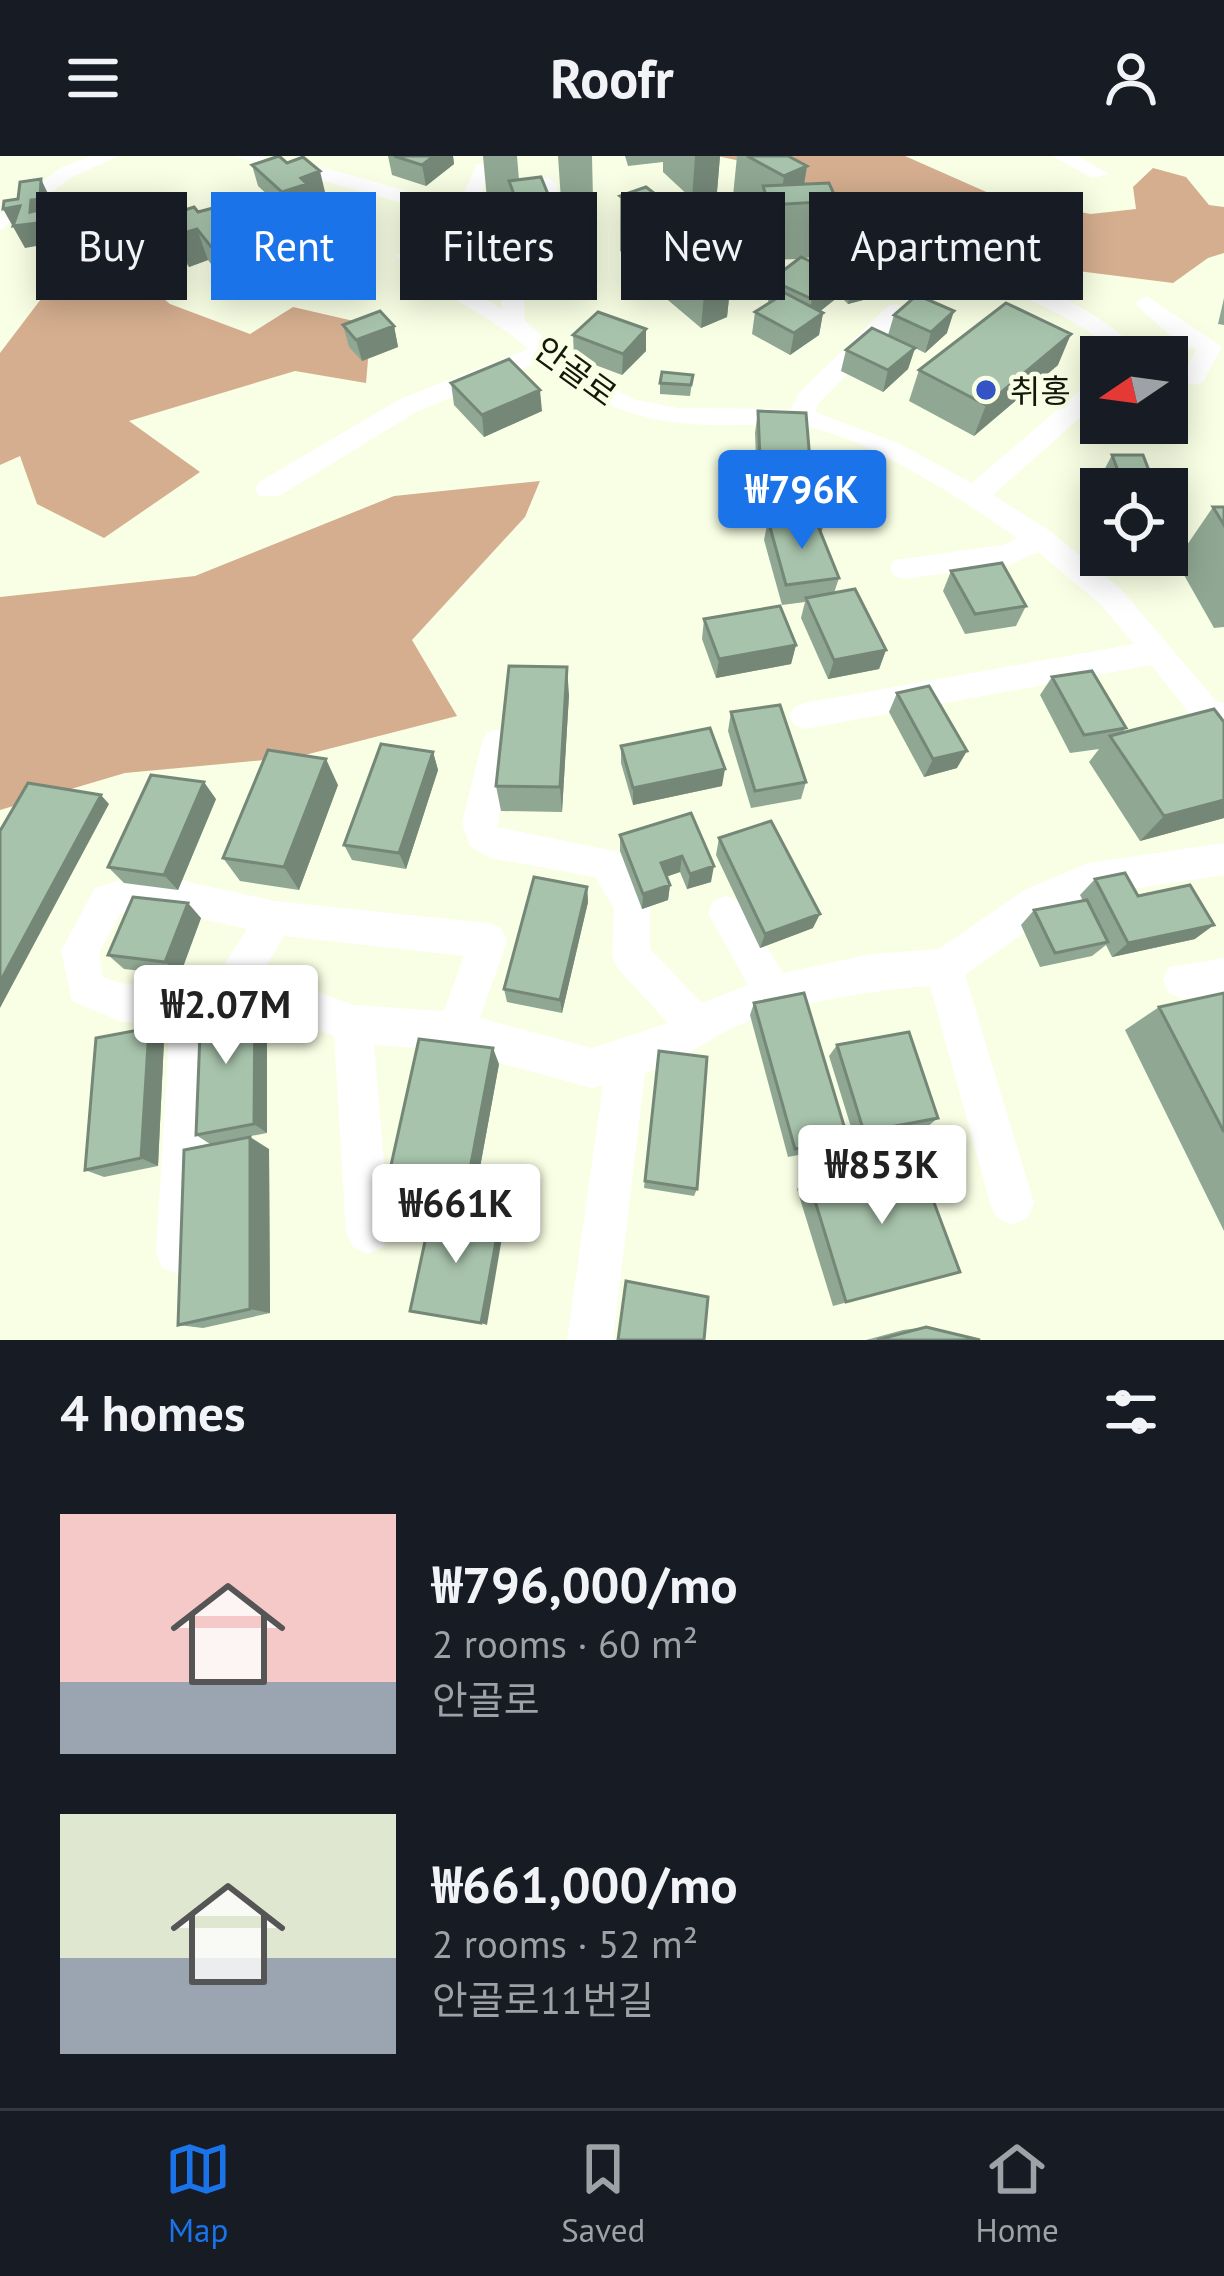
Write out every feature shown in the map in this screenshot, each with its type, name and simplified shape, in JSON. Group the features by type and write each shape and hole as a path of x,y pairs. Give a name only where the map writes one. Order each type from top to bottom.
{"street":[{"path":"0,224 67,172 109,156"},
{"path":"244,156 311,162 321,177 400,196"},
{"path":"1062,156 1099,175"},
{"path":"371,188 395,166"},
{"path":"472,192 484,168"},
{"path":"548,183 548,192"},
{"path":"473,300 492,316 513,323"},
{"name":"안골로","path":"512,300 513,323 589,388 622,406 660,416 800,420 860,435 972,498 1040,538 1111,596 1205,710 1224,717"},
{"path":"1041,300 1117,336"},
{"path":"1147,303 1186,336"},
{"path":"800,420 807,400 896,311"},
{"path":"1188,337 1210,346 1194,377 1188,375"},
{"path":"269,489 409,405 543,352"},
{"path":"972,498 1080,404"},
{"path":"904,568 1010,555 1040,538"},
{"path":"805,716 1155,652"},
{"path":"498,743 478,824 482,835 490,842 605,863 632,904 631,956 698,1028"},
{"path":"178,1252 190,1020 295,1002 373,1025 457,1030 592,1068 662,1048 723,1012 775,994 871,972 944,967 982,945 1039,901 1089,879 1224,859"},
{"path":"220,907 242,864"},
{"path":"275,918 229,992 149,1008 116,1005 86,988 80,951 108,900 147,890 275,918 488,941 457,1030"},
{"path":"726,913 775,994"},
{"path":"944,967 1012,1203"},
{"path":"1182,980 1224,976"},
{"path":"368,1232 373,1025"},
{"path":"590,1340 627,1058"}],"shaded area":[{"path":"717,156 905,156 986,192 809,192 809,197 759,165"},
{"path":"1153,168 1186,177 1209,205 1224,207 1224,253 1208,258 1173,283 1083,272 1083,213 1136,209 1133,187"},
{"path":"40,300 165,300 250,334 293,307 371,325 366,383 295,371 129,421 200,472 104,538 37,504 20,456 0,465 0,353"},
{"path":"540,481 525,517 412,640 457,716 297,757 125,773 0,810 0,597 195,576 394,496"}],"building":[{"path":"279,156 287,163 303,157 320,171 301,178 307,184 282,192 252,165"},
{"path":"394,156 434,156 422,165"},
{"path":"747,156 788,156 807,166 784,176"},
{"path":"541,177 547,192 513,192 509,181"},
{"path":"41,179 40,192 31,200 36,223 13,226 20,206 3,209 4,201 18,199 20,182"},
{"path":"829,183 833,192 809,192 809,203 785,204 785,192 765,192 763,186"},
{"path":"187,209 211,209 211,247 197,229 187,232"},
{"path":"801,257 809,261 809,298 785,286 785,269"},
{"path":"785,293 823,313 794,333 755,312 774,300 785,300"},
{"path":"911,300 929,300 954,311 931,332 894,315"},
{"path":"1006,303 1071,334 986,405 919,370"},
{"path":"380,311 394,326 356,340 343,325"},
{"path":"598,312 646,329 623,354 573,335"},
{"path":"872,328 915,348 888,370 846,350"},
{"path":"509,359 540,390 482,415 451,383"},
{"path":"662,372 693,375 691,385 660,383"},
{"path":"758,411 806,413 810,461 760,459"},
{"path":"1112,455 1143,455 1148,468 1117,468"},
{"path":"784,473 823,474 827,510 787,509"},
{"path":"1213,507 1224,507 1224,525"},
{"path":"768,520 816,521 839,578 786,585"},
{"path":"1002,563 1026,606 975,614 951,571"},
{"path":"855,589 886,650 834,660 806,598"},
{"path":"780,606 796,645 719,659 704,619"},
{"path":"509,666 567,667 560,787 496,786"},
{"path":"1092,671 1126,728 1084,735 1052,677"},
{"path":"929,686 967,751 933,759 897,693"},
{"path":"780,705 806,782 755,791 731,712"},
{"path":"1214,709 1224,722 1224,800 1164,816 1110,736"},
{"path":"710,728 725,769 633,788 621,746"},
{"path":"381,744 433,752 399,853 344,845"},
{"path":"268,750 326,759 284,867 223,858"},
{"path":"151,775 204,782 164,875 108,867"},
{"path":"28,783 101,795 0,982 0,831"},
{"path":"691,813 714,866 690,874 682,856 661,863 670,885 643,894 620,835"},
{"path":"771,821 820,914 765,934 719,838"},
{"path":"1125,873 1138,896 1190,885 1214,925 1128,943 1095,879"},
{"path":"534,877 587,887 560,1000 504,989"},
{"path":"133,897 188,903 165,962 108,955"},
{"path":"1087,900 1108,942 1055,953 1034,910"},
{"path":"804,993 848,1139 795,1149 754,1003"},
{"path":"1224,993 1224,1132 1159,1007"},
{"path":"255,998 254,1124 196,1135 201,1008"},
{"path":"149,1028 141,1158 85,1170 96,1038"},
{"path":"909,1032 938,1118 864,1132 837,1045"},
{"path":"419,1039 493,1048 466,1190 388,1179"},
{"path":"659,1051 707,1057 697,1189 645,1181"},
{"path":"250,1137 250,1309 178,1325 184,1150"},
{"path":"915,1152 960,1272 846,1302 808,1178"},
{"path":"432,1209 500,1220 481,1323 410,1311"},
{"path":"626,1281 708,1297 704,1340 618,1340"},
{"path":"926,1327 980,1340 877,1340"}],"place":[{"name":"취홍","path":"986,390"}]}
